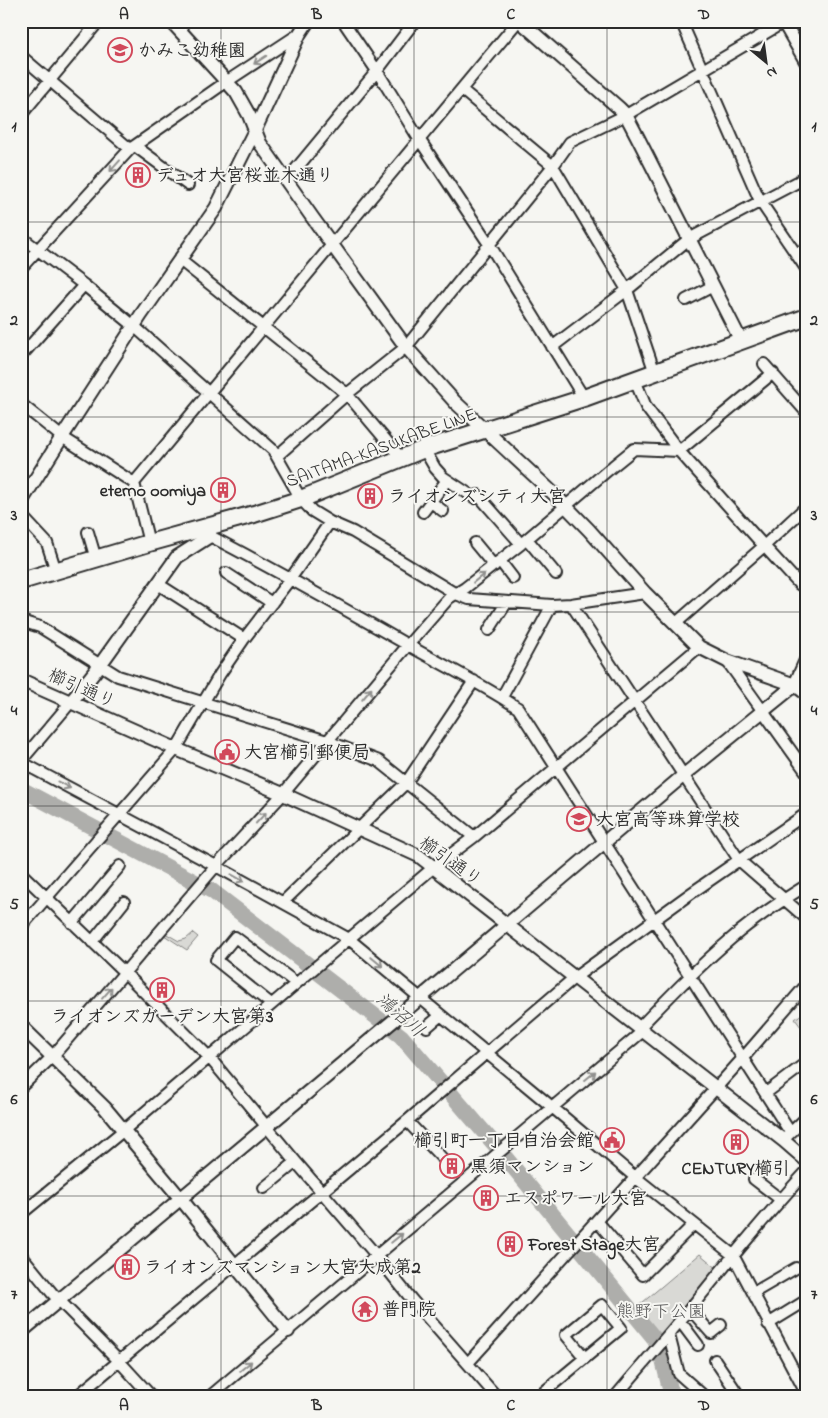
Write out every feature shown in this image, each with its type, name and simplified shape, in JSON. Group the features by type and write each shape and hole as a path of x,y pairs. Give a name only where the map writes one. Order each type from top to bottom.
{"main road":[{"name":"SAITAMA-KASUKABE LINE","path":"21,581 149,543 210,531 301,499 424,449 584,398 807,317"}],"street":[{"path":"21,115 99,21"},
{"path":"171,21 236,92 249,116 260,143 286,180 406,347 455,402 566,506 645,593 699,647 727,661 796,685 807,694"},
{"path":"21,502 134,326 216,208 300,33 308,21"},
{"path":"343,21 489,244 584,398"},
{"path":"286,180 377,71 415,21"},
{"path":"134,483 519,21 626,116 741,341"},
{"path":"681,21 760,201 807,270"},
{"path":"277,456 347,394 406,347 553,166 570,142 626,116 784,22 807,63"},
{"path":"21,268 133,147 300,33"},
{"path":"21,56 133,147 188,185"},
{"path":"462,90 553,166 627,290 655,373"},
{"path":"552,347 627,290 689,239 804,178 807,190"},
{"path":"21,237 134,326 273,450 301,499 312,511 330,522 353,532 456,594 469,599 552,605 645,593"},
{"path":"796,254 807,248"},
{"path":"180,260 347,394 401,458"},
{"path":"21,356 84,285"},
{"path":"686,300 713,286"},
{"path":"764,364 807,413"},
{"path":"21,1088 52,1057 216,866 283,794 449,598 524,542 634,449 679,451 773,373"},
{"path":"634,380 646,407 679,451 799,584 807,589"},
{"path":"21,404 62,437 134,483 149,543"},
{"path":"424,449 435,468 447,480 474,498 478,495 556,574"},
{"path":"423,512 447,480"},
{"path":"431,502 443,511"},
{"path":"675,624 807,506"},
{"path":"21,515 47,543 56,571"},
{"path":"21,927 176,749 244,639 291,578 330,522"},
{"path":"807,1117 787,1137 766,1093 518,708 502,697 408,646 210,531 177,557 71,702 21,761 349,939 635,1177 733,1255 807,1395"},
{"path":"88,532 96,559"},
{"path":"475,543 513,578"},
{"path":"226,573 272,603"},
{"path":"158,584 244,639"},
{"path":"489,630 507,602"},
{"path":"571,604 739,860 807,919"},
{"path":"502,697 552,605"},
{"path":"21,621 40,627 118,676 327,741 379,761 474,836"},
{"path":"21,1214 124,1130 434,867 474,836 699,647"},
{"path":"21,1332 684,775 796,685 807,658"},
{"path":"727,661 807,773"},
{"name":"櫛引通り","path":"21,680 283,794 419,856 508,924 715,1089 787,1137 807,1161"},
{"path":"283,902 406,782 474,681"},
{"path":"76,1397 407,1121 574,978 807,813"},
{"path":"72,923 120,866"},
{"path":"21,873 209,1057 412,1300 497,1397"},
{"path":"209,1397 494,1157 641,1030 690,976 733,937 807,885"},
{"path":"92,942 124,902"},
{"path":"271,1004 216,960 235,938 296,984"},
{"path":"468,1363 743,1058 807,984"},
{"path":"427,1027 441,1015"},
{"path":"21,1026 105,1108 288,1331"},
{"path":"766,1093 807,1062"},
{"path":"407,1121 441,1157"},
{"path":"264,1188 296,1162"},
{"path":"615,1397 780,1199 807,1171"},
{"path":"754,1178 780,1199"},
{"path":"597,1221 643,1275 694,1224"},
{"path":"21,1255 59,1301 152,1397"},
{"path":"753,1293 796,1268"},
{"path":"768,1324 807,1300"},
{"path":"538,1397 585,1358 621,1328 602,1305 566,1335 585,1358"},
{"path":"690,1309 711,1334 721,1325"},
{"path":"680,1321 698,1345"},
{"path":"666,1338 679,1374 705,1397"},
{"path":"715,1360 740,1397"}],"green space":[{"path":"165,933 179,941 186,939 193,933 198,937 187,950 164,935"},
{"path":"807,1010 807,1035 795,1019"},
{"name":"熊野下公園","path":"700,1254 718,1269 660,1342 636,1308"}],"waterway":[{"name":"鴻沼川","path":"21,789 212,891 401,1036 496,1146 654,1338 660,1348 672,1397"}],"place":[{"name":"かみこ幼稚園","path":"120,50"},
{"name":"デュオ大宮桜並木通り","path":"138,175"},
{"name":"eterno oomiya","path":"223,490"},
{"name":"ライオンズシティ大宮","path":"370,496"},
{"name":"大宮櫛引郵便局","path":"227,752"},
{"name":"大宮高等珠算学校","path":"579,819"},
{"name":"ライオンズガーデン大宮第3","path":"162,990"},
{"name":"櫛引町一丁目自治会館","path":"612,1140"},
{"name":"CENTURY櫛引","path":"736,1142"},
{"name":"黒須マンション","path":"452,1166"},
{"name":"エスポワール大宮","path":"486,1198"},
{"name":"Forest Stage大宮","path":"510,1244"},
{"name":"ライオンズマンション大宮大成第2","path":"127,1267"},
{"name":"普門院","path":"365,1309"}]}
